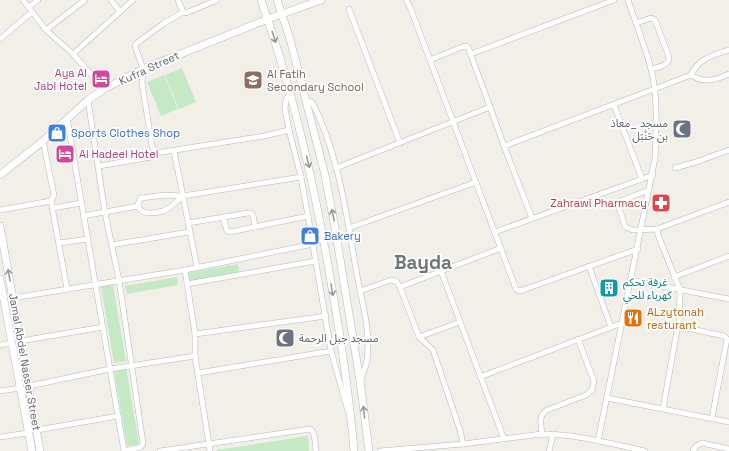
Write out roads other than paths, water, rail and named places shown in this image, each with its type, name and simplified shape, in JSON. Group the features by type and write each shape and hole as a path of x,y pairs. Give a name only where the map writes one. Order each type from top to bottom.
{"street":[{"path":"23,0 46,30 72,54 104,89"},
{"path":"0,39 38,0"},
{"path":"46,30 85,0"},
{"path":"110,0 120,12"},
{"path":"72,54 133,0"},
{"path":"178,0 183,12"},
{"path":"156,153 152,146 142,83 143,68 135,46 163,24 183,12 186,13 217,0"},
{"path":"262,0 291,92 316,201 346,370 354,451"},
{"path":"277,0 306,101 325,175 360,381 369,451"},
{"name":"Kufra Street","path":"0,175 43,141 88,100 104,89 143,68 321,0"},
{"path":"406,0 410,7 515,287 519,291 638,249"},
{"path":"471,54 614,0"},
{"path":"598,441 630,280 650,190 655,158 656,134 654,90 651,69 628,0"},
{"path":"349,8 400,143"},
{"path":"636,23 651,18 655,20 669,57 667,64 651,69"},
{"path":"430,60 464,46 468,47 532,218"},
{"path":"504,146 691,76 696,66 702,61 729,50"},
{"path":"691,76 698,80 708,81 729,74"},
{"path":"291,92 286,100 285,109 301,177 331,351 352,424"},
{"path":"67,118 125,451 141,447 143,443 119,280 105,213 88,100"},
{"path":"306,101 312,102 316,110 336,168 349,228 367,332 367,360 360,381"},
{"path":"614,105 642,179"},
{"path":"336,168 490,107"},
{"path":"99,166 152,157 156,153 264,136 289,130"},
{"path":"43,141 54,195 51,201 67,289"},
{"path":"174,150 197,267"},
{"path":"675,168 729,150"},
{"path":"495,232 653,175"},
{"path":"183,196 170,208 163,211 146,214 140,210 138,206 141,198 165,195 183,196 301,177"},
{"path":"349,228 476,182"},
{"path":"650,190 620,201 618,204 625,227 633,230 657,229 729,202"},
{"path":"0,210 51,201"},
{"path":"52,208 81,203"},
{"path":"84,216 138,206"},
{"path":"188,223 251,213 255,227"},
{"path":"223,217 227,231 230,232 308,216"},
{"name":"Jamal Abdel Nasser Street","path":"0,226 40,451"},
{"path":"657,229 680,290 679,328 677,330 663,408"},
{"path":"111,245 189,232"},
{"path":"59,243 88,239"},
{"path":"13,298 185,270 313,244"},
{"path":"400,287 501,248"},
{"path":"674,276 729,256"},
{"path":"187,284 316,261"},
{"path":"589,266 611,327"},
{"path":"185,270 195,334 195,356 210,451"},
{"path":"441,272 504,439"},
{"path":"0,279 2,301 12,343 32,451"},
{"path":"360,291 391,280 396,281 400,287 419,337 433,350 460,430 463,444"},
{"path":"630,280 729,299"},
{"path":"195,334 326,316"},
{"path":"419,337 460,322"},
{"path":"480,377 622,323"},
{"path":"21,341 103,327"},
{"path":"679,328 682,327 724,336 727,339 712,418"},
{"path":"542,434 540,417 543,413 547,410 586,395 592,390 594,381 578,339"},
{"path":"0,345 12,343"},
{"path":"198,373 331,351"},
{"path":"29,386 132,365 195,356"},
{"path":"0,391 20,388"},
{"path":"607,398 729,422"},
{"path":"37,430 118,416"},
{"path":"160,451 310,429 314,434 316,451"},
{"path":"0,437 28,433"},
{"path":"380,451 463,444 542,434 568,435 645,451"},
{"path":"549,451 553,434"},
{"path":"694,451 698,444 702,443 729,448"}],"place":[{"name":"Aya Al Jabl Hotel","path":"101,79"},
{"name":"Al Fatih Secondary School","path":"253,80"},
{"name":"مسجد _معاذ بن حَنْبَل","path":"682,129"},
{"name":"Sports Clothes Shop","path":"57,133"},
{"name":"Al Hadeel Hotel","path":"65,154"},
{"name":"Zahrawi Pharmacy","path":"661,203"},
{"name":"Bakery","path":"310,236"},
{"name":"غرفة تحكم كهرباء للحي","path":"609,288"},
{"name":"ALzytonah resturant","path":"633,318"},
{"name":"مسجد جبل الرحمة","path":"285,338"}],"district":[{"name":"Bayda","path":"423,262"}]}
